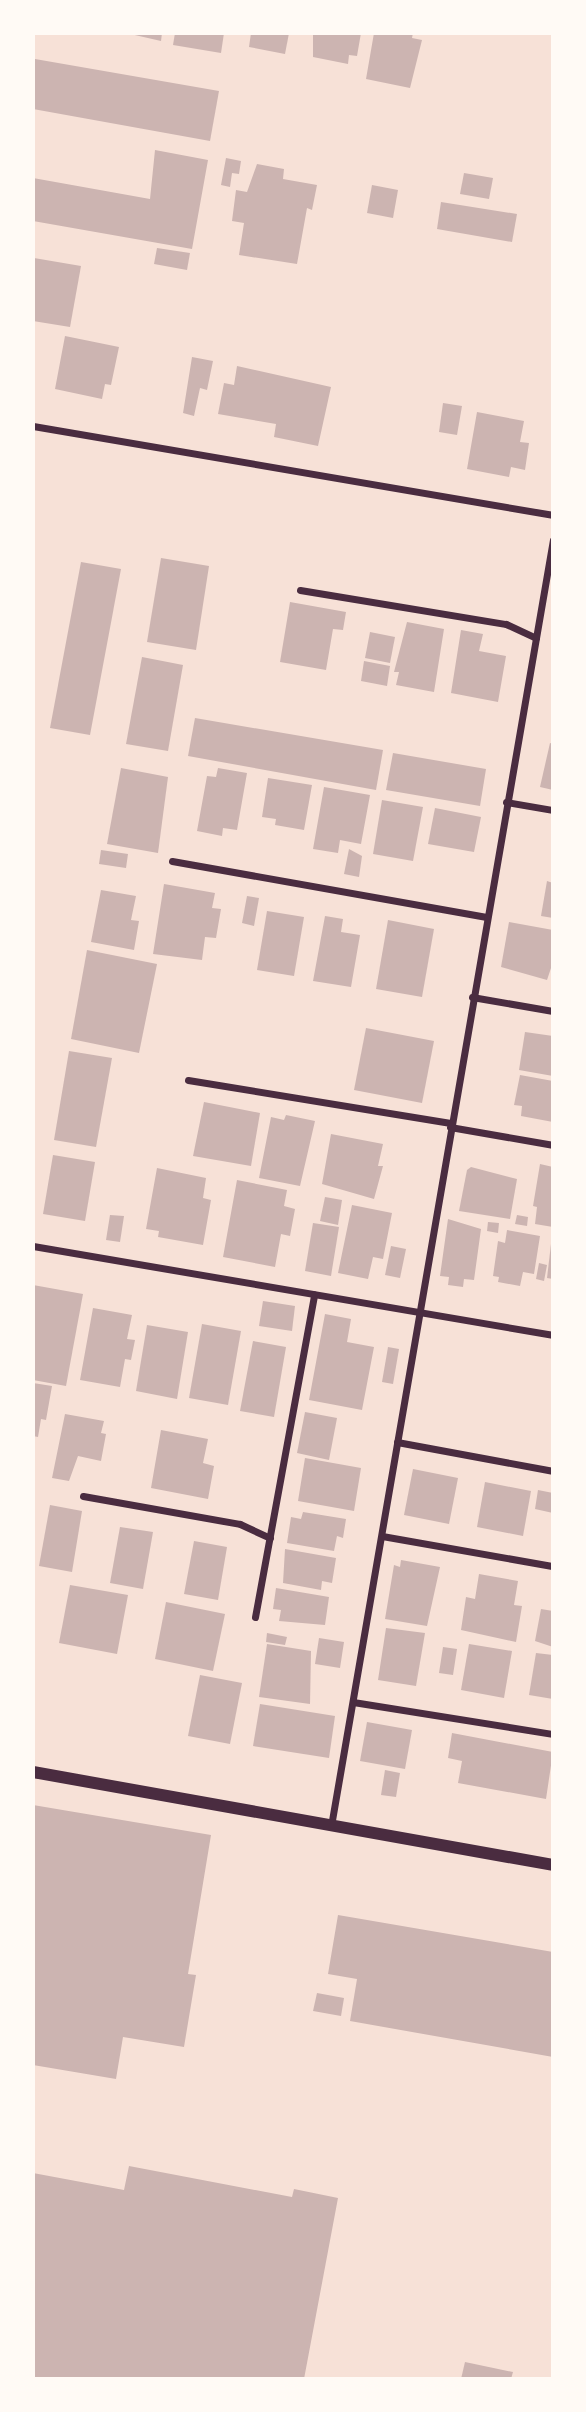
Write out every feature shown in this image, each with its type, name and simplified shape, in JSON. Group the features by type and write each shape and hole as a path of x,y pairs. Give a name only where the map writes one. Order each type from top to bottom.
{"street":[{"path":"33,426 553,515"},
{"path":"331,1826 485,917 553,540"},
{"path":"300,590 506,624 536,638"},
{"path":"506,802 553,810"},
{"path":"172,862 485,917"},
{"path":"472,997 553,1011"},
{"path":"188,1080 553,1145"},
{"path":"33,1246 553,1335"},
{"path":"255,1617 314,1294"},
{"path":"397,1442 553,1471"},
{"path":"83,1496 240,1524 270,1538"},
{"path":"382,1536 553,1566"},
{"path":"353,1702 553,1734"},
{"path":"33,1772 553,1865"}],"building":[{"path":"126,33 162,33 161,41"},
{"path":"175,33 224,33 221,53 173,45"},
{"path":"251,33 289,33 285,54 249,47"},
{"path":"313,33 361,33 357,56 349,55 348,64 313,57"},
{"path":"374,33 413,33 412,38 422,40 410,88 366,79"},
{"path":"35,59 219,91 210,141 33,109"},
{"path":"155,150 208,160 192,249 33,221 33,178 150,199"},
{"path":"226,158 241,161 239,174 232,173 230,187 221,185"},
{"path":"257,164 284,169 283,179 317,185 312,210 307,208 297,264 239,255 244,223 232,221 236,190 247,192"},
{"path":"464,173 493,178 489,199 460,194"},
{"path":"372,185 398,190 393,218 367,213"},
{"path":"441,202 517,214 512,242 437,229"},
{"path":"157,248 190,253 187,270 154,264"},
{"path":"34,258 81,266 70,327 33,321"},
{"path":"65,336 119,347 111,385 105,384 102,399 55,389"},
{"path":"192,357 213,361 207,390 200,388 194,416 183,413"},
{"path":"237,366 331,387 318,446 274,437 276,424 218,414 224,383 234,385"},
{"path":"443,403 462,406 457,435 439,432"},
{"path":"477,412 524,421 520,442 529,443 525,470 511,467 509,477 467,469"},
{"path":"161,558 209,566 196,650 147,642"},
{"path":"81,562 121,569 90,735 50,728"},
{"path":"290,602 346,612 343,630 333,629 326,670 280,662"},
{"path":"407,622 444,629 434,692 396,685 399,672 394,672"},
{"path":"461,630 483,634 479,651 506,656 498,702 451,693"},
{"path":"370,632 395,637 390,663 365,658"},
{"path":"142,657 183,665 168,751 126,744"},
{"path":"364,661 390,666 387,686 361,681"},
{"path":"195,718 383,750 376,790 188,756"},
{"path":"550,743 553,744 553,790 540,787"},
{"path":"393,753 486,769 480,806 386,790"},
{"path":"121,768 168,777 158,853 107,844"},
{"path":"218,768 247,773 237,830 223,828 222,836 197,831 207,776 216,777"},
{"path":"268,778 312,785 304,830 275,825 276,819 262,817"},
{"path":"324,787 370,795 361,844 340,840 338,853 313,849"},
{"path":"382,800 423,807 413,861 373,854"},
{"path":"435,808 481,817 474,852 428,844"},
{"path":"349,849 362,856 359,877 344,874"},
{"path":"101,850 128,854 126,868 99,864"},
{"path":"547,881 553,883 553,918 541,916"},
{"path":"164,884 215,893 212,908 221,909 216,938 205,937 202,960 153,954"},
{"path":"101,890 136,896 131,920 139,921 134,950 91,942"},
{"path":"247,896 259,898 254,926 242,923"},
{"path":"267,911 304,917 294,976 257,970"},
{"path":"325,916 343,919 341,932 360,935 351,987 313,981"},
{"path":"388,920 434,929 422,997 376,989"},
{"path":"509,922 553,930 553,962 547,980 501,967"},
{"path":"87,950 157,964 139,1053 71,1039"},
{"path":"366,1028 434,1041 422,1103 354,1090"},
{"path":"525,1032 553,1036 553,1076 519,1070"},
{"path":"69,1051 112,1058 96,1147 54,1140"},
{"path":"520,1075 553,1081 553,1122 521,1116 522,1106 514,1105"},
{"path":"204,1102 260,1113 251,1166 193,1156"},
{"path":"286,1115 315,1121 300,1186 259,1178 271,1117 284,1120"},
{"path":"331,1134 383,1144 378,1166 383,1166 374,1199 322,1184"},
{"path":"53,1155 95,1162 85,1221 43,1214"},
{"path":"540,1164 553,1167 553,1227 535,1224 537,1207 533,1206"},
{"path":"471,1167 517,1179 510,1219 459,1211 467,1170"},
{"path":"157,1168 206,1178 203,1198 211,1200 203,1245 158,1237 159,1231 146,1229"},
{"path":"237,1180 287,1190 284,1206 295,1209 290,1236 281,1234 275,1267 223,1257"},
{"path":"325,1197 342,1200 338,1225 320,1221"},
{"path":"352,1205 392,1213 383,1259 373,1257 368,1279 338,1273"},
{"path":"110,1215 124,1216 120,1242 106,1240"},
{"path":"517,1215 528,1217 527,1226 515,1224"},
{"path":"448,1219 481,1229 474,1280 464,1279 463,1287 448,1285 449,1277 440,1276"},
{"path":"488,1222 499,1223 498,1233 487,1231"},
{"path":"313,1223 339,1227 331,1276 305,1271"},
{"path":"507,1230 540,1236 534,1274 523,1272 520,1286 498,1282 499,1277 493,1276 498,1241 505,1243"},
{"path":"553,1244 553,1279 547,1278"},
{"path":"391,1246 406,1249 400,1278 385,1275"},
{"path":"539,1263 547,1265 544,1281 536,1279"},
{"path":"33,1285 83,1294 66,1386 33,1380"},
{"path":"263,1301 295,1306 292,1331 259,1326"},
{"path":"93,1308 132,1315 127,1339 135,1340 131,1360 125,1359 120,1387 80,1380"},
{"path":"325,1314 351,1319 347,1342 374,1347 362,1410 309,1400"},
{"path":"202,1324 241,1331 228,1405 189,1398"},
{"path":"147,1325 188,1332 177,1399 136,1391"},
{"path":"253,1341 286,1347 274,1417 240,1411"},
{"path":"388,1347 399,1349 393,1384 382,1382"},
{"path":"33,1383 52,1386 46,1420 41,1419 38,1437 33,1436"},
{"path":"305,1412 337,1418 329,1460 297,1453"},
{"path":"65,1414 104,1421 101,1433 106,1434 101,1461 78,1456 69,1481 52,1478"},
{"path":"161,1430 208,1439 203,1463 214,1466 208,1499 151,1488"},
{"path":"305,1458 361,1468 354,1511 298,1501"},
{"path":"413,1469 458,1478 449,1524 404,1515"},
{"path":"485,1482 531,1491 523,1536 477,1527"},
{"path":"538,1490 553,1493 553,1513 535,1509"},
{"path":"50,1505 82,1511 72,1572 39,1566"},
{"path":"303,1512 346,1519 343,1538 337,1536 334,1551 287,1543 291,1517 301,1519"},
{"path":"120,1527 153,1532 143,1589 110,1583"},
{"path":"194,1541 227,1547 218,1600 184,1594"},
{"path":"285,1549 336,1558 332,1583 322,1581 321,1590 283,1583"},
{"path":"401,1560 440,1567 427,1626 385,1619 394,1565 400,1567"},
{"path":"479,1574 518,1581 514,1605 522,1606 516,1642 461,1630 466,1597 475,1599"},
{"path":"70,1585 128,1595 117,1654 59,1643"},
{"path":"276,1588 329,1597 325,1625 279,1621 281,1610 273,1609"},
{"path":"166,1602 225,1614 213,1671 155,1659"},
{"path":"541,1609 553,1611 553,1647 535,1641"},
{"path":"386,1628 425,1633 416,1686 378,1680"},
{"path":"267,1633 287,1637 285,1645 266,1642"},
{"path":"319,1638 344,1642 340,1668 315,1664"},
{"path":"267,1644 311,1651 310,1704 259,1697"},
{"path":"469,1644 512,1651 504,1698 461,1690"},
{"path":"443,1647 457,1649 453,1675 439,1673"},
{"path":"536,1653 553,1655 553,1699 529,1695"},
{"path":"200,1675 242,1683 230,1744 188,1736"},
{"path":"260,1704 335,1716 329,1758 253,1746"},
{"path":"367,1722 412,1730 405,1769 360,1761"},
{"path":"452,1733 553,1752 546,1799 458,1783 462,1761 448,1758"},
{"path":"385,1770 400,1773 396,1797 381,1795"},
{"path":"33,1805 211,1835 188,1974 196,1975 184,2047 123,2037 116,2079 33,2065"},
{"path":"338,1915 553,1952 553,2057 350,2021 357,1979 328,1974"},
{"path":"317,1993 344,1998 341,2016 313,2011"},
{"path":"129,2166 292,2197 294,2189 338,2198 304,2379 33,2379 33,2173 124,2190"},
{"path":"465,2362 513,2372 511,2379 461,2379"}]}
